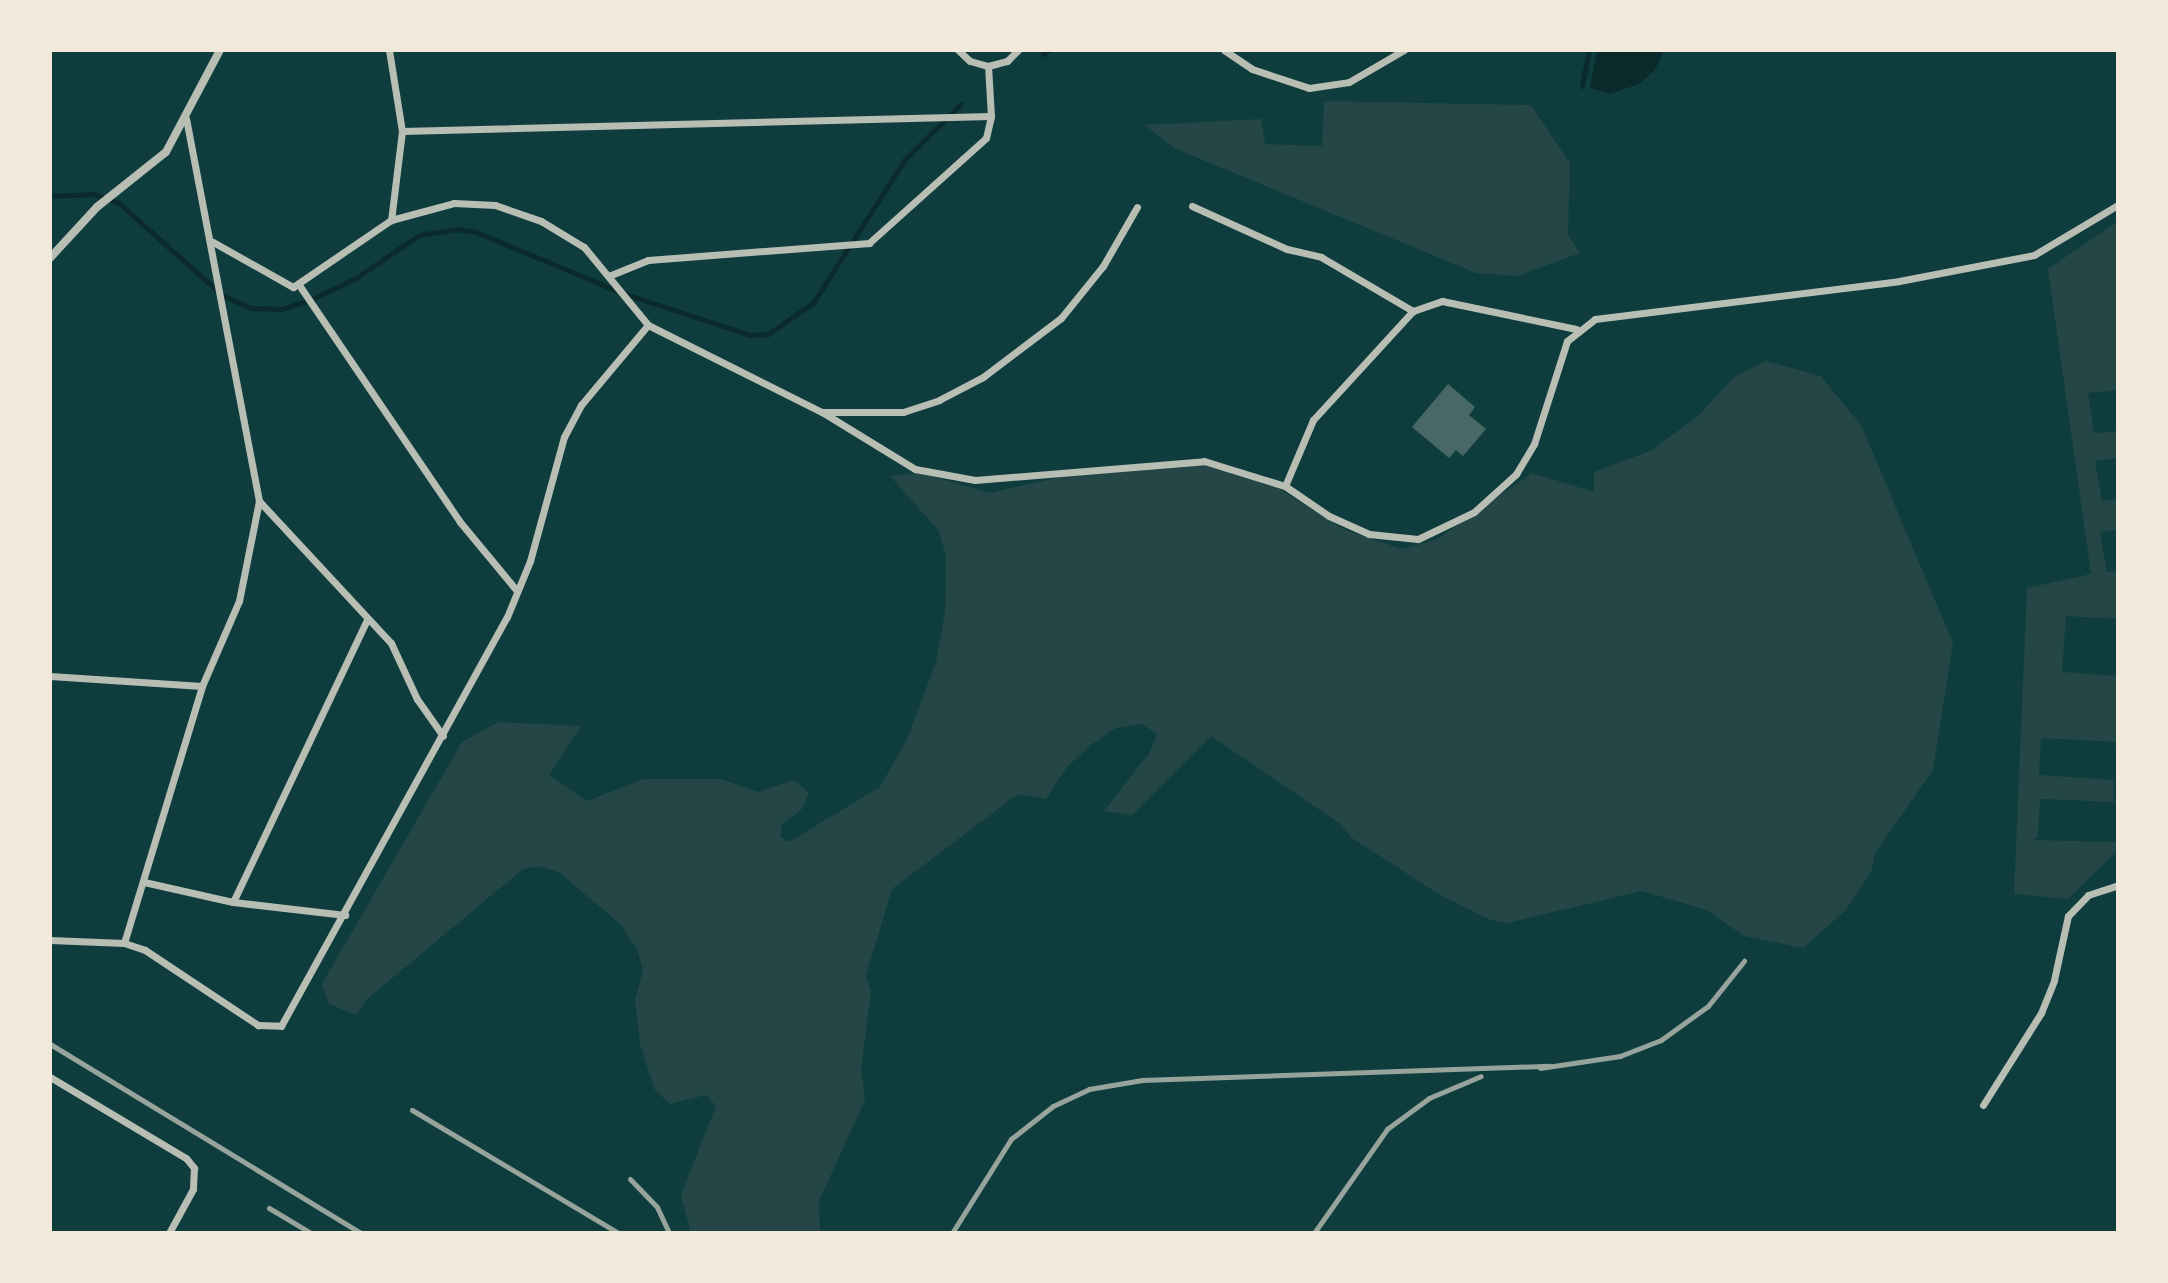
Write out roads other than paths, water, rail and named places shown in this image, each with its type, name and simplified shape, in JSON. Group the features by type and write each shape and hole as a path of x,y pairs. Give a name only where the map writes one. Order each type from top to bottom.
{"street":[{"path":"50,258 97,207 166,152 220,50"},
{"path":"389,50 402,131 391,220"},
{"path":"958,50 970,61 988,66 1007,61 1018,50"},
{"path":"1224,50 1252,69 1309,88 1349,82 1404,50"},
{"path":"611,275 648,260 869,243 979,146 991,116 988,66"},
{"path":"402,131 991,116"},
{"path":"124,943 202,686 239,601 259,501 213,242 186,119"},
{"path":"213,242 281,284 299,285 370,229 391,220 454,203 517,210 584,247 611,275 648,325 822,412 893,459 955,479 1204,461 1285,486 1329,516 1369,534 1418,539 1445,530 1516,474 1534,444 1562,355 1576,329"},
{"path":"1285,486 1313,420 1413,311 1442,301 1576,329 1616,315 1899,281 2034,255 2118,205"},
{"path":"1192,206 1287,249 1321,257 1413,311"},
{"path":"822,412 903,412 939,400 983,377 1061,318 1103,266 1137,207"},
{"path":"299,285 460,522 517,591"},
{"path":"50,940 124,943 145,950 269,1029 281,1026 292,1014 443,736 517,591 564,437 581,405 648,325"},
{"path":"259,501 399,655 417,699 443,736"},
{"path":"233,902 368,618"},
{"path":"50,676 202,686"},
{"path":"144,882 233,902 345,915"},
{"path":"1983,1105 2041,1013 2054,980 2068,916 2088,895 2118,885"},
{"path":"50,1077 186,1158 194,1168 193,1189 169,1233"}],"waterway":[{"path":"1043,54 1049,50"},
{"path":"1582,86 1589,50"},
{"path":"50,196 94,194 119,203 222,295 250,308 281,309 310,300 356,278 419,235 457,229 476,232 625,294 750,335 768,334 813,303 905,159 961,104"}],"railway":[{"path":"1540,1068 1620,1056 1661,1040 1708,1006 1744,961"},
{"path":"50,1044 361,1233"},
{"path":"952,1233 1011,1139 1053,1106 1089,1089 1142,1080 1550,1066"},
{"path":"1314,1233 1387,1129 1429,1098 1481,1076"},
{"path":"412,1110 618,1233"},
{"path":"630,1179 657,1207 669,1233"},
{"path":"269,1208 311,1233"}]}
